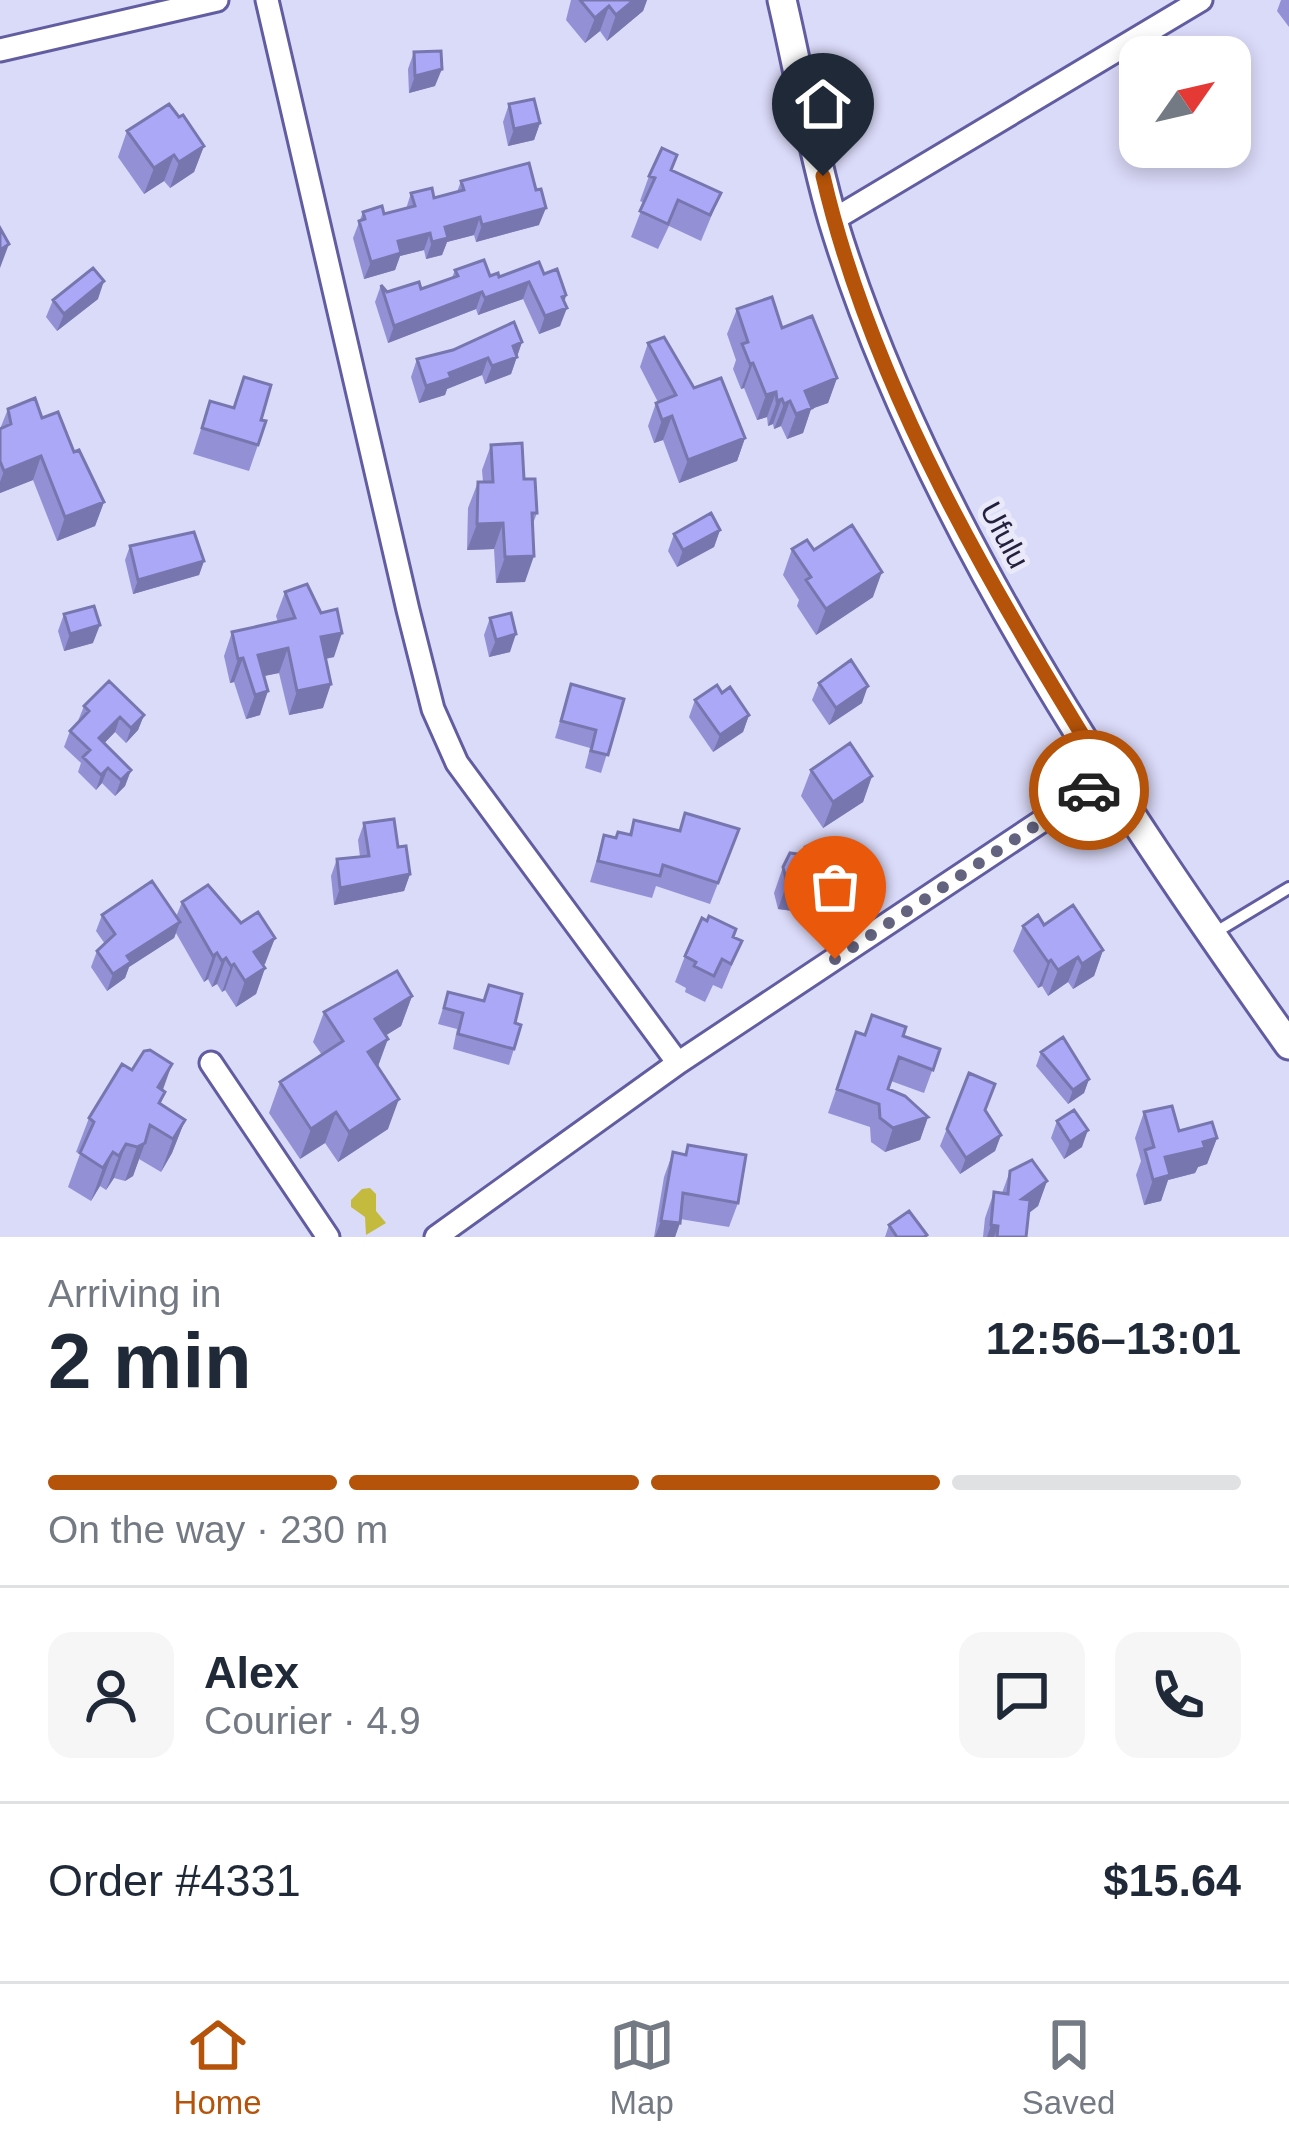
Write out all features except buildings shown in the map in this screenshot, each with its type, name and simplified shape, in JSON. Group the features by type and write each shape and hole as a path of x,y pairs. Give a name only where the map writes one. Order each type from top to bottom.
{"street":[{"path":"0,50 217,0"},
{"path":"267,0 408,610 443,737 457,763 679,1063"},
{"name":"Ufulu","path":"782,0 833,220 900,398 952,507 1006,609 1108,777 1289,1046"},
{"path":"833,220 1201,0"},
{"path":"436,1237 679,1063 1108,777"},
{"path":"211,1063 328,1237"}],"lane":[{"path":"1213,934 1289,888"}],"shaded area":[{"path":"370,1188 376,1194 376,1211 386,1223 366,1235 365,1217 351,1207 351,1200"}],"way so far":[{"path":"835,959 1089,790"}],"route":[{"path":"823,176 833,220 900,398 1006,609 1108,777 1089,790"}]}
